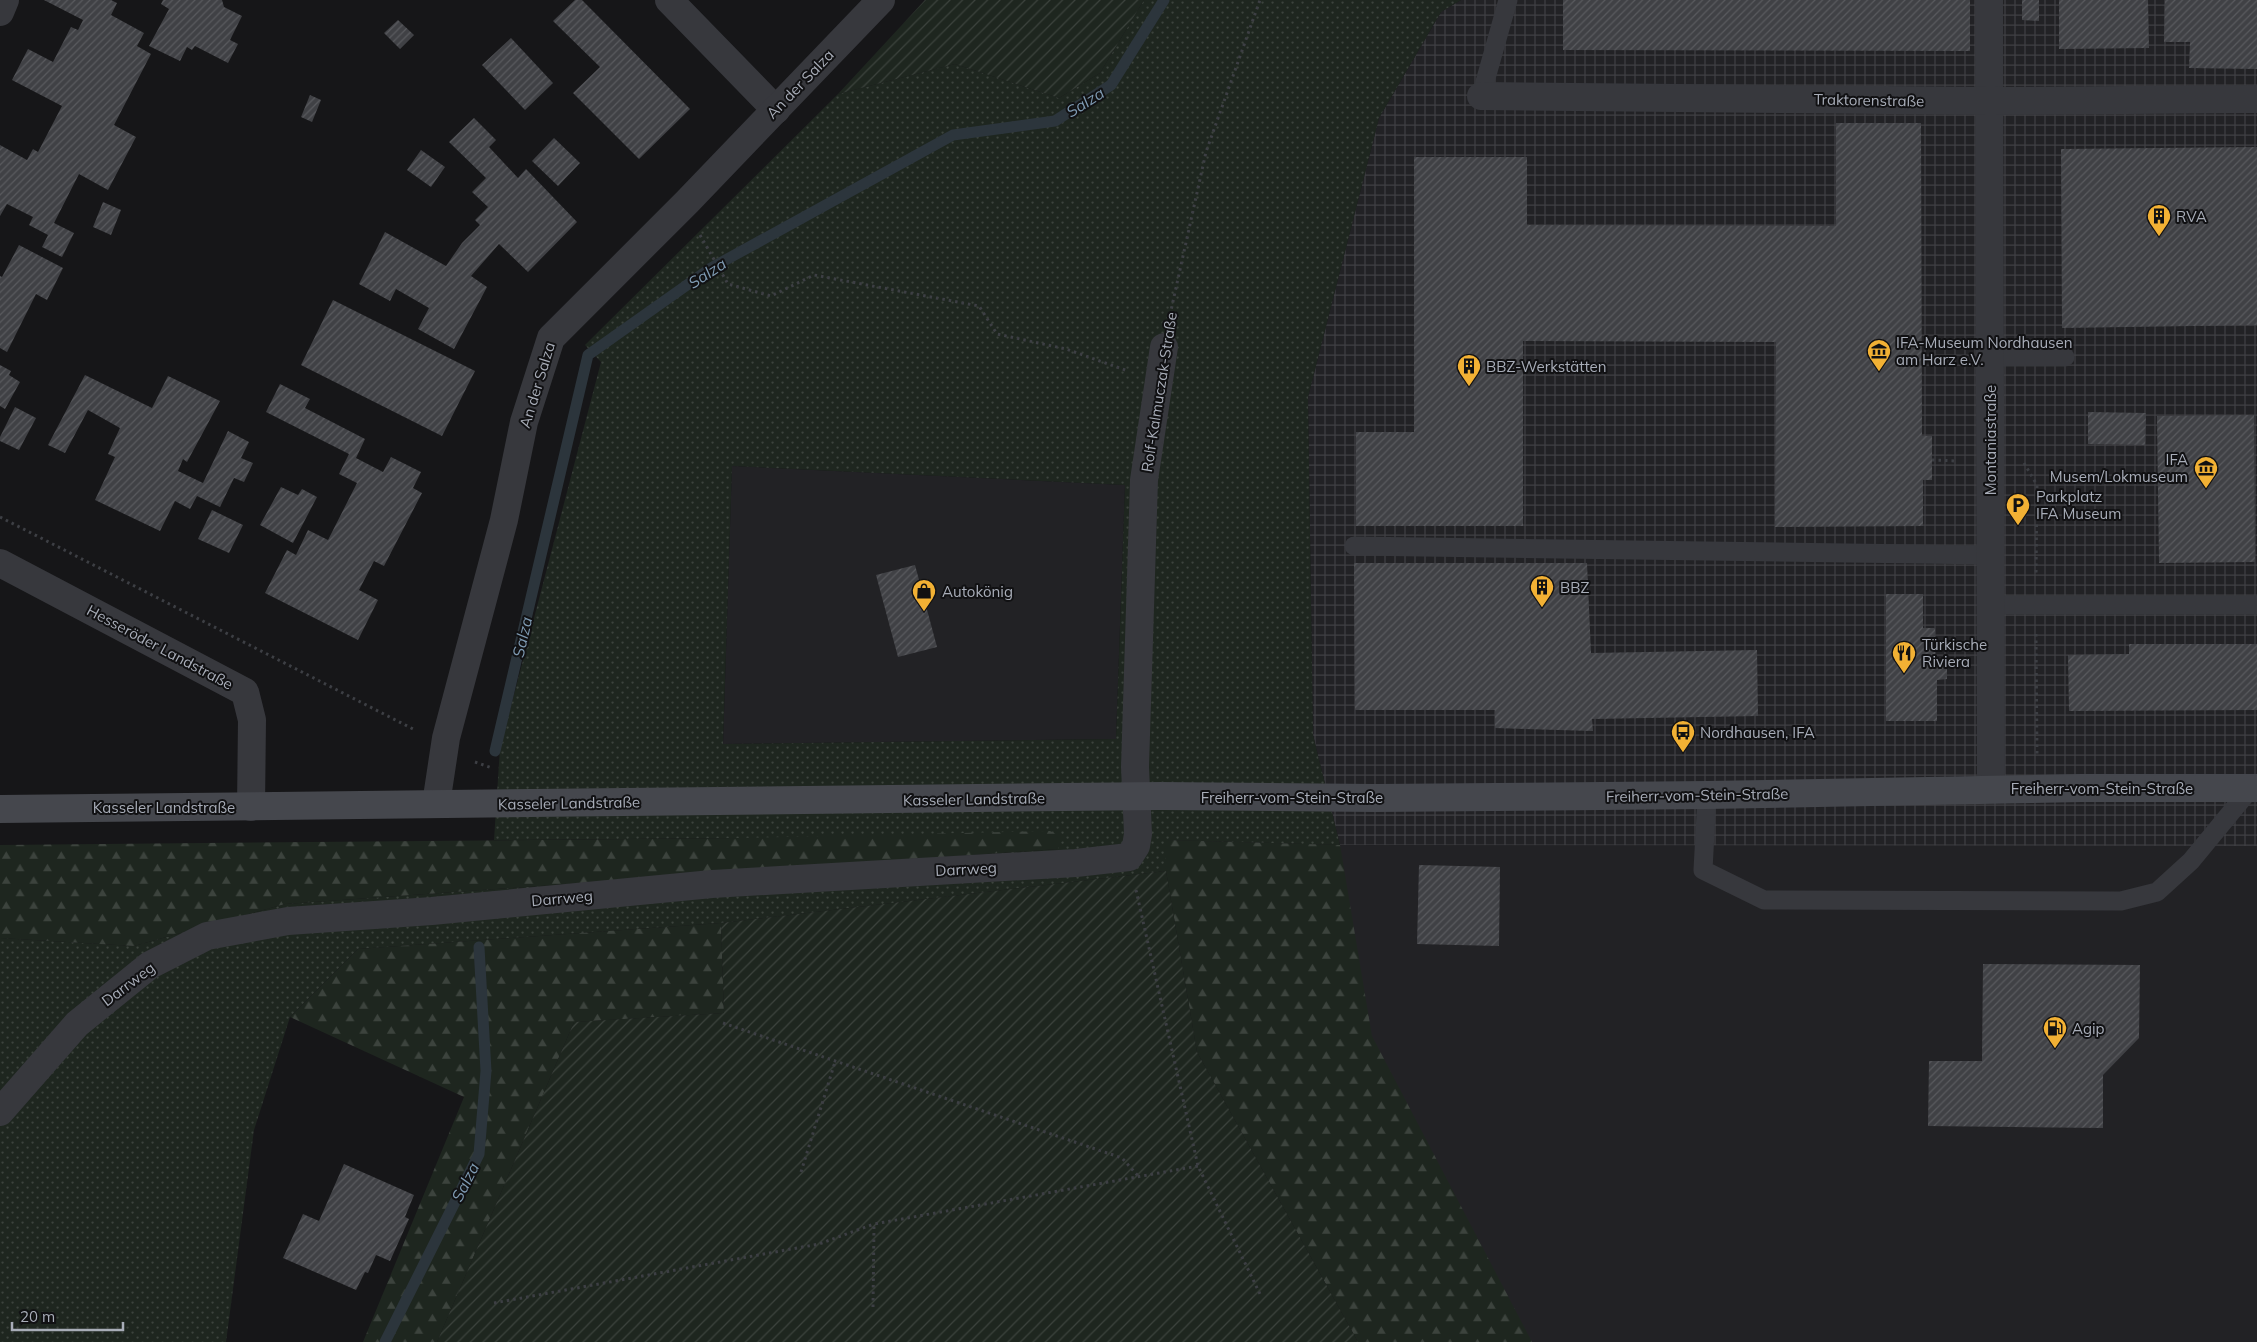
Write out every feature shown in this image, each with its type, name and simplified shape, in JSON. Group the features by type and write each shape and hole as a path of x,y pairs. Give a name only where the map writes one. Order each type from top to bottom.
{"main road":[{"name":"Freiherr-vom-Stein-Straße","path":"1137,797 1375,798 1707,795 1991,789 2254,788"},
{"name":"Kasseler Landstraße","path":"0,809 1137,797"}],"street":[{"path":"0,12 5,0"},
{"path":"669,0 776,110"},
{"name":"An der Salza","path":"436,804 446,738 504,520 524,422 551,338 776,110 881,0"},
{"name":"Montaniastraße","path":"1989,0 1991,789"},
{"name":"Traktorenstraße","path":"1482,96 1990,101 2257,100"},
{"name":"Rolf-Kalmuczak-Straße","path":"1137,797 1136,767 1144,480 1157,381 1164,347"},
{"name":"Hesseröder Landstraße","path":"0,563 245,692 252,720 251,807"},
{"path":"1129,857 1136,846 1138,834 1137,797"},
{"name":"Darrweg","path":"0,1112 77,1024 150,965 207,936 288,921 432,911 712,884 1076,863 1129,857"}],"lane":[{"path":"1482,96 1508,0"},
{"path":"1990,357 2064,357"},
{"path":"1354,546 1989,555"},
{"path":"1990,605 2257,605"},
{"path":"1707,795 1704,870 1764,900 2121,902 2156,892 2191,861 2254,788"}],"path":[{"name":"Rolf-Kalmuczak-Straße","path":"1164,347 1206,152 1260,0"},
{"path":"704,243 728,284 771,296 814,275 979,306 997,334 1066,349 1157,381"},
{"path":"0,517 407,727 446,738"},
{"path":"1129,857 1198,1166 1260,1294"},
{"path":"723,1023 1122,1158 1139,1177"},
{"path":"801,1172 835,1062"},
{"path":"494,1303 819,1244 874,1224 1198,1166"},
{"path":"873,1306 874,1224"}],"shaded area":[{"path":"1461,0 2257,0 2257,846 1340,845 1313,735 1308,397 1379,118 1441,12"},
{"name":"Autokönig","path":"732,466 1125,485 1116,739 723,744"},
{"path":"1165,840 1340,845 2257,846 2257,1342 1358,1342 1166,871"}],"green space":[{"path":"925,0 1144,0 1100,73 1059,98 955,64 838,94"},
{"path":"1144,0 1461,0 1441,12 1379,118 1308,397 1313,735 1340,845 1166,840 1166,871 721,923 358,949 290,1017 254,1130 226,1342 0,1342 0,938 134,946 285,904 1058,849 739,838 494,840 500,748 601,362 585,345 838,94 955,64 1059,98 1100,73","holes":["732,466 1125,485 1116,739 723,744"]},
{"path":"1050,831 1063,838 1058,849 285,904 134,946 0,938 0,845 739,838"},
{"path":"1165,840 1340,845 1372,1036 1532,1342 1358,1342 1197,1052 1166,871"},
{"path":"1166,871 1197,1052 1358,1342 437,1342 574,1022 724,1013 721,923"},
{"path":"721,923 724,1013 574,1022 437,1342 363,1342 464,1097 290,1017 358,949"}],"building":[{"path":"44,0 111,0 117,3 111,15 144,33 137,46 151,54 114,125 136,137 108,190 79,174 54,223 74,233 62,257 42,247 48,235 29,225 33,217 7,204 0,216 0,145 27,160 33,149 38,152 62,106 12,80 28,49 53,62 71,27 78,30 83,20"},
{"path":"163,0 222,0 224,7 242,16 230,40 238,44 228,63 195,46 192,50 187,47 180,61 149,46 169,9 161,4"},
{"path":"575,0 582,0 690,109 639,159 573,93 600,67 553,21"},
{"path":"1563,0 1970,0 1970,51 1563,50"},
{"path":"2022,0 2039,0 2039,21 2022,20"},
{"path":"2059,0 2148,0 2149,48 2059,49"},
{"path":"2165,0 2257,0 2257,69 2189,68 2190,42 2164,42"},
{"path":"398,20 414,35 400,49 384,33"},
{"path":"511,38 553,83 525,110 482,65"},
{"path":"310,95 321,100 312,122 301,117"},
{"path":"474,118 496,140 489,147 518,178 526,169 577,222 528,272 499,244 471,276 487,287 454,349 418,329 429,308 396,289 390,301 359,284 385,232 446,266 462,243 480,225 475,220 488,207 472,192 486,178 449,142"},
{"path":"1836,123 1921,123 1922,436 1932,436 1932,480 1923,480 1923,526 1775,527 1776,342 1523,341 1523,526 1356,526 1356,432 1414,432 1414,157 1527,157 1527,225 1836,226"},
{"path":"554,138 580,163 558,186 532,161"},
{"name":"RVA","path":"2257,147 2257,325 2062,328 2061,149"},
{"path":"421,150 445,167 431,187 407,170"},
{"path":"103,202 121,210 111,235 93,227"},
{"path":"19,245 63,268 47,300 36,294 7,352 0,348 0,276 2,277"},
{"path":"333,300 475,371 442,436 301,365"},
{"path":"0,365 11,371 9,375 20,382 5,409 0,406"},
{"path":"85,375 152,408 168,376 220,401 187,462 183,459 178,471 203,483 228,431 249,442 241,458 253,463 244,482 234,478 220,507 197,496 190,509 175,501 160,531 95,500 115,457 108,454 120,428 88,410 65,453 48,445"},
{"path":"280,384 310,399 305,408 365,439 356,458 383,472 391,457 421,472 413,488 422,493 384,566 374,561 359,590 378,600 358,640 265,593 287,550 296,555 308,530 328,540 357,483 339,474 349,454 266,412"},
{"path":"15,407 36,418 19,450 0,441 0,437"},
{"path":"2088,412 2146,413 2145,445 2088,444"},
{"name":"IFA Musem/Lokmuseum","path":"2254,415 2255,562 2159,563 2157,416"},
{"path":"281,487 298,495 302,489 317,497 293,543 260,525"},
{"path":"212,510 243,525 229,553 198,539"},
{"path":"1354,563 1587,563 1591,653 1757,650 1758,716 1592,719 1593,731 1495,728 1495,710 1355,710"},
{"path":"915,565 937,647 898,657 876,575"},
{"name":"Türkische Riviera","path":"1886,594 1923,594 1923,628 1935,628 1935,665 1947,665 1947,679 1937,680 1937,721 1886,721"},
{"path":"2129,644 2257,644 2257,710 2069,711 2068,655 2129,654"},
{"path":"1419,865 1500,867 1499,946 1417,944"},
{"name":"Agip","path":"1983,964 2140,965 2139,1038 2103,1075 2103,1128 1928,1126 1929,1061 1982,1061"},
{"path":"344,1164 414,1195 405,1217 409,1219 390,1261 376,1255 368,1273 365,1272 356,1290 283,1258 303,1214 319,1221"}],"waterway":[{"name":"Salza","path":"495,751 588,355 711,268 953,135 1055,121 1111,85 1164,0"},
{"name":"Salza","path":"385,1342 479,1154 486,1071 479,947"}],"place":[{"name":"RVA","path":"2159,237"},
{"name":"IFA-Museum Nordhausen am Harz e.V.","path":"1879,372"},
{"name":"BBZ-Werkstätten","path":"1469,387"},
{"name":"IFA Musem/Lokmuseum","path":"2206,489"},
{"name":"Parkplatz IFA Museum","path":"2018,526"},
{"name":"BBZ","path":"1542,608"},
{"name":"Autokönig","path":"924,612"},
{"name":"Türkische Riviera","path":"1904,674"},
{"name":"Nordhausen, IFA","path":"1683,753"},
{"name":"Agip","path":"2055,1049"}]}
